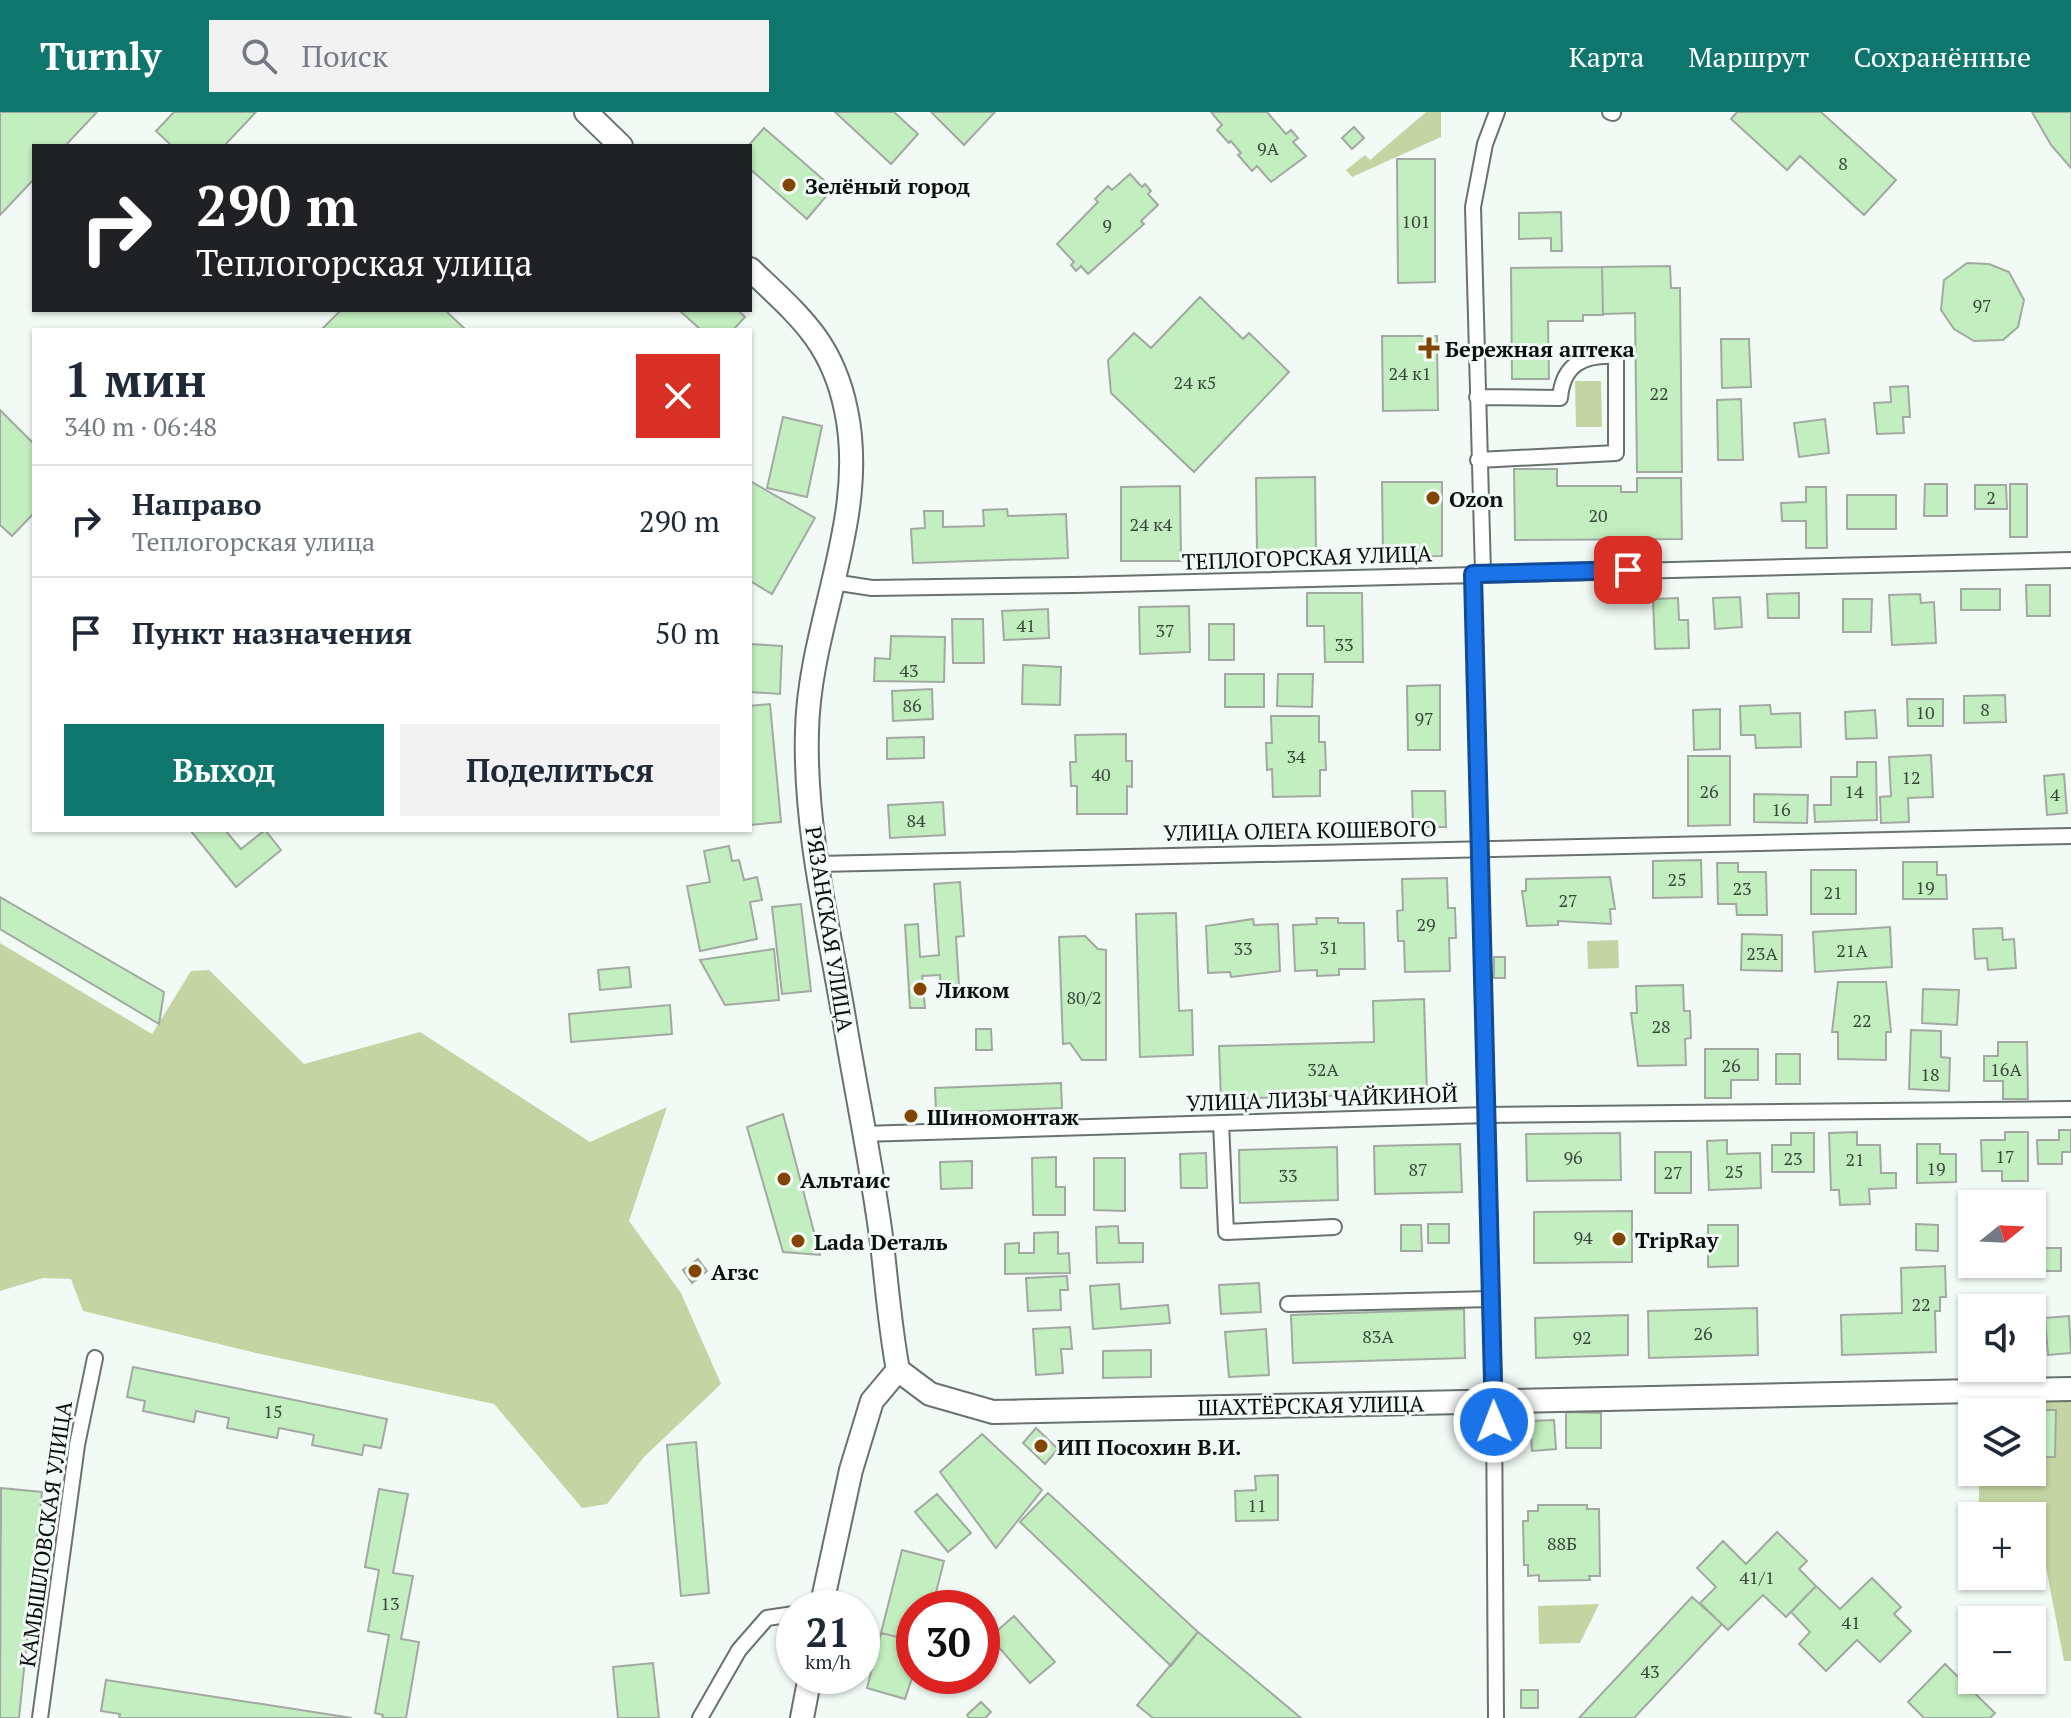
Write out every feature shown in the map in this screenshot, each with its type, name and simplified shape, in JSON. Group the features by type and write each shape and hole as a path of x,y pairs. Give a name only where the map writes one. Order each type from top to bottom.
{"main road":[{"path":"586,112 619,144"},
{"name":"РЯЗАНСКАЯ УЛИЦА","path":"752,271 814,329 835,370 846,411 851,458 848,497 811,679 807,783 881,1242 898,1370"},
{"path":"825,1590 851,1470 872,1401 898,1370"},
{"name":"ШАХТЁРСКАЯ УЛИЦА","path":"898,1370 930,1394 993,1412 2071,1389"},
{"path":"802,1718 807,1694"}],"street":[{"path":"1496,1718 1494,1401 1479,847 1478,460 1473,207 1485,144 1497,112"},
{"path":"1477,397 1560,398 1562,379 1575,362 1593,355 1616,356 1616,453 1478,460"},
{"name":"ТЕПЛОГОРСКАЯ УЛИЦА","path":"833,582 872,588 1207,583 2071,560"},
{"name":"УЛИЦА ОЛЕГА КОШЕВОГО","path":"818,864 2071,836"},
{"name":"УЛИЦА ЛИЗЫ ЧАЙКИНОЙ","path":"862,1134 1487,1115 2071,1109"},
{"path":"1221,1123 1226,1232 1334,1227"},
{"path":"1288,1304 1492,1299"},
{"name":"КАМЫШЛОВСКАЯ УЛИЦА","path":"40,1718 77,1445 95,1358"},
{"path":"700,1718 739,1650 767,1618 776,1617"}],"green space":[{"path":"1426,112 1441,112 1441,137 1352,177 1346,170 1365,155 1370,160"},
{"path":"1575,381 1601,381 1602,427 1576,427"},
{"path":"1618,940 1619,968 1588,969 1587,941"},
{"path":"0,943 152,1034 191,971 209,970 304,1064 420,1032 590,1142 667,1107 629,1221 681,1293 721,1384 644,1457 607,1504 582,1508 494,1404 256,1353 83,1311 71,1279 43,1278 0,1291"},
{"path":"2046,1402 2071,1402 2071,1661 2064,1661 2046,1567 2046,1502 1979,1502 1979,1486 2046,1486"},
{"path":"1599,1604 1580,1643 1539,1644 1538,1606"}],"building":[{"path":"0,112 97,112 67,144 32,144 32,181 0,215"},
{"path":"174,112 256,112 226,144 170,144 156,131"},
{"path":"835,112 894,112 918,134 891,164"},
{"path":"931,112 995,112 964,145"},
{"path":"1211,112 1267,112 1286,134 1291,130 1298,138 1293,142 1306,156 1271,182 1257,166 1252,171 1238,155 1241,153 1231,141 1229,143 1217,130 1222,125"},
{"path":"1737,112 1821,112 1896,180 1864,215 1800,156 1787,170 1731,119"},
{"path":"2032,112 2071,112 2071,168 2051,145"},
{"path":"1354,127 1364,138 1352,149 1342,138"},
{"path":"764,128 833,188 807,219 752,171 750,144"},
{"path":"1397,159 1435,159 1435,282 1398,283"},
{"path":"1130,174 1142,187 1145,184 1151,191 1148,194 1158,205 1141,221 1144,224 1088,274 1081,266 1076,271 1071,265 1074,262 1057,244 1098,202 1095,199 1108,186 1112,190"},
{"path":"1561,212 1562,251 1551,251 1551,238 1519,239 1519,213"},
{"path":"1967,263 1989,264 2009,272 2024,300 2018,327 2003,340 1974,341 1954,329 1941,310 1944,280"},
{"path":"1670,266 1671,288 1680,288 1682,472 1637,472 1635,313 1603,314 1602,267"},
{"path":"1602,267 1603,315 1583,315 1583,321 1548,321 1549,379 1512,379 1511,268"},
{"path":"1200,297 1243,339 1249,333 1289,372 1194,472 1111,393 1108,360 1134,333 1151,348"},
{"path":"339,312 447,312 464,328 323,328"},
{"path":"681,312 740,312 745,317 735,328 699,328"},
{"path":"1382,336 1437,336 1438,410 1383,411"},
{"path":"1721,339 1749,339 1751,387 1722,388"},
{"path":"1908,386 1910,417 1903,417 1904,433 1877,434 1874,403 1891,402 1890,387"},
{"path":"1741,399 1743,460 1718,460 1717,400"},
{"path":"0,410 32,442 32,515 12,536 0,525"},
{"path":"783,417 822,426 807,497 767,488"},
{"path":"1825,419 1829,453 1799,457 1794,423"},
{"path":"1514,469 1557,469 1557,486 1621,486 1621,492 1637,492 1637,478 1681,478 1682,539 1515,540"},
{"path":"1315,477 1316,552 1257,552 1256,478"},
{"path":"752,482 815,518 772,594 752,582"},
{"path":"1382,482 1442,482 1442,556 1383,557"},
{"path":"1925,484 1947,484 1947,516 1924,516"},
{"path":"2010,484 2027,484 2027,537 2010,537"},
{"path":"1975,485 2006,485 2007,509 1975,509"},
{"path":"1180,486 1181,561 1121,561 1121,487"},
{"path":"1806,487 1826,487 1827,548 1806,548 1806,521 1782,521 1781,503 1806,502"},
{"path":"1847,495 1896,495 1896,529 1847,529"},
{"path":"1007,509 1008,516 1066,514 1068,558 913,563 911,529 925,528 924,511 943,511 943,527 984,526 983,510"},
{"path":"2026,585 2050,585 2050,616 2027,616"},
{"path":"1961,589 2000,589 2000,610 1961,610"},
{"path":"1307,593 1362,593 1363,662 1325,662 1324,626 1307,626"},
{"path":"1799,593 1799,618 1768,618 1767,594"},
{"path":"1920,594 1921,603 1934,602 1936,643 1892,645 1889,595"},
{"path":"1740,597 1742,627 1715,629 1713,598"},
{"path":"1678,598 1679,620 1688,620 1689,648 1655,649 1653,599"},
{"path":"1843,599 1872,599 1871,632 1843,632"},
{"path":"1189,606 1190,652 1140,654 1139,607"},
{"path":"1048,609 1049,638 1004,640 1002,611"},
{"path":"952,619 983,619 984,663 953,663"},
{"path":"1209,624 1234,624 1234,660 1209,660"},
{"path":"891,636 945,637 944,682 874,681 875,658 890,659"},
{"path":"752,644 782,646 780,694 752,692"},
{"path":"1023,665 1061,667 1060,705 1022,704"},
{"path":"1225,674 1264,674 1264,707 1225,707"},
{"path":"1278,674 1313,674 1312,707 1277,706"},
{"path":"1440,685 1440,750 1408,750 1407,686"},
{"path":"932,689 933,719 893,721 892,691"},
{"path":"2005,695 2006,722 1964,723 1964,696"},
{"path":"1907,699 1943,699 1943,726 1908,726"},
{"path":"770,704 781,822 752,825 752,706"},
{"path":"1770,705 1771,714 1800,713 1801,747 1756,748 1755,735 1741,735 1740,706"},
{"path":"1720,709 1720,749 1694,750 1693,710"},
{"path":"1875,710 1877,738 1846,739 1845,712"},
{"path":"1271,716 1319,716 1319,742 1325,742 1326,770 1320,770 1320,796 1273,797 1272,769 1267,770 1266,743 1272,743"},
{"path":"1126,734 1126,761 1132,761 1132,787 1127,786 1127,814 1077,814 1077,786 1071,786 1070,762 1076,762 1075,735"},
{"path":"924,737 924,758 887,759 887,738"},
{"path":"1931,755 1933,797 1908,798 1909,822 1881,823 1880,797 1891,796 1889,757"},
{"path":"1688,756 1730,756 1730,825 1688,826"},
{"path":"1857,762 1876,762 1877,820 1815,822 1814,805 1831,805 1831,777 1857,777"},
{"path":"2064,774 2067,813 2047,815 2044,776"},
{"path":"1412,791 1445,791 1446,827 1413,827"},
{"path":"1754,794 1808,795 1807,823 1754,822"},
{"path":"943,802 945,835 890,838 888,805"},
{"path":"192,832 227,832 241,849 267,832 281,850 236,887"},
{"path":"729,846 732,861 739,860 744,880 757,877 762,900 750,902 757,939 700,951 687,886 710,882 704,851"},
{"path":"1701,860 1702,897 1653,898 1653,861"},
{"path":"1903,862 1937,862 1937,875 1946,875 1947,899 1903,899"},
{"path":"1717,863 1738,863 1738,872 1766,872 1767,915 1737,915 1736,904 1718,904"},
{"path":"1811,870 1856,870 1856,914 1811,914"},
{"path":"1610,877 1615,909 1610,909 1611,924 1558,921 1558,925 1527,926 1522,891 1526,891 1526,879"},
{"path":"1447,878 1448,908 1455,908 1456,938 1449,938 1450,971 1405,972 1404,941 1398,941 1397,911 1403,910 1402,879"},
{"path":"960,882 964,936 956,937 959,986 941,987 940,975 922,976 925,1008 910,1008 905,925 918,924 920,957 939,955 934,884"},
{"path":"0,897 164,992 159,1024 0,929"},
{"path":"801,904 811,991 782,994 772,907"},
{"path":"1176,913 1179,1011 1192,1010 1193,1055 1140,1057 1136,914"},
{"path":"1316,918 1338,918 1338,923 1364,923 1365,969 1339,969 1339,975 1317,976 1317,970 1295,971 1293,925 1317,924"},
{"path":"1253,919 1254,925 1278,924 1280,971 1231,977 1230,972 1208,973 1206,926"},
{"path":"1890,927 1892,967 1815,972 1813,932"},
{"path":"2002,928 2003,940 2014,939 2016,968 1988,970 1987,958 1975,959 1973,929"},
{"path":"1742,934 1782,935 1782,971 1741,970"},
{"path":"1085,936 1098,949 1106,950 1106,1060 1082,1060 1070,1043 1063,1044 1059,937"},
{"path":"774,949 779,1000 725,1005 700,960"},
{"path":"1494,957 1505,957 1505,978 1494,978"},
{"path":"629,967 631,987 600,990 598,970"},
{"path":"1838,982 1886,982 1891,1032 1886,1032 1886,1060 1838,1059 1838,1032 1832,1032"},
{"path":"1683,985 1684,1011 1690,1011 1691,1038 1685,1039 1686,1065 1638,1066 1631,1013 1637,1013 1636,986"},
{"path":"1923,989 1959,990 1957,1025 1922,1023"},
{"path":"1424,999 1427,1093 1221,1099 1219,1046 1374,1042 1373,1001"},
{"path":"670,1005 672,1034 571,1042 569,1014"},
{"path":"976,1029 991,1029 992,1050 976,1050"},
{"path":"1911,1030 1941,1031 1941,1057 1950,1058 1949,1091 1909,1089"},
{"path":"1998,1042 2027,1042 2028,1099 2003,1099 2003,1081 1984,1081 1984,1056 1998,1056"},
{"path":"1705,1049 1758,1049 1758,1080 1731,1080 1731,1098 1705,1098"},
{"path":"1776,1054 1800,1054 1800,1084 1776,1084"},
{"path":"1061,1083 1062,1108 936,1113 935,1088"},
{"path":"783,1114 820,1255 783,1252 747,1127"},
{"path":"2059,1130 2071,1130 2071,1152 2062,1152 2062,1164 2038,1164 2037,1140 2059,1140"},
{"path":"1857,1132 1857,1145 1880,1145 1881,1173 1896,1173 1896,1188 1869,1189 1870,1204 1840,1205 1839,1190 1831,1190 1829,1133"},
{"path":"2005,1132 2028,1132 2028,1181 2002,1181 2002,1171 1982,1171 1981,1140 2005,1140"},
{"path":"1620,1133 1621,1180 1527,1181 1526,1134"},
{"path":"1791,1133 1814,1133 1814,1172 1772,1172 1772,1145 1791,1145"},
{"path":"1727,1140 1727,1154 1760,1153 1761,1188 1709,1190 1707,1141"},
{"path":"1460,1144 1462,1192 1375,1194 1374,1146"},
{"path":"1917,1144 1940,1144 1940,1154 1956,1154 1956,1182 1917,1183"},
{"path":"1337,1147 1338,1200 1240,1203 1239,1150"},
{"path":"1655,1152 1691,1152 1691,1193 1655,1193"},
{"path":"1206,1153 1207,1188 1181,1188 1180,1154"},
{"path":"1056,1157 1056,1187 1065,1187 1065,1215 1033,1215 1032,1158"},
{"path":"1094,1158 1125,1158 1125,1211 1094,1210"},
{"path":"972,1161 972,1188 941,1189 940,1162"},
{"path":"1632,1211 1632,1262 1534,1263 1534,1212"},
{"path":"1428,1224 1449,1224 1449,1243 1428,1243"},
{"path":"1916,1224 1938,1225 1938,1251 1916,1250"},
{"path":"1401,1225 1421,1225 1422,1251 1401,1251"},
{"path":"1708,1225 1738,1225 1738,1266 1708,1267"},
{"path":"1118,1226 1119,1243 1143,1243 1143,1262 1097,1263 1096,1227"},
{"path":"1058,1232 1058,1254 1069,1253 1070,1273 1005,1274 1005,1244 1019,1243 1019,1253 1034,1253 1034,1233"},
{"path":"2046,1248 2061,1248 2061,1271 2046,1271"},
{"name":"Агзс","path":"698,1259 707,1271 692,1283 683,1270"},
{"path":"1945,1266 1946,1297 1940,1297 1940,1311 1935,1311 1936,1352 1842,1355 1841,1315 1902,1313 1901,1268"},
{"path":"1067,1276 1068,1290 1060,1290 1061,1310 1028,1311 1026,1278"},
{"path":"1259,1283 1261,1312 1221,1314 1219,1285"},
{"path":"1119,1284 1121,1309 1168,1305 1170,1323 1093,1329 1090,1286"},
{"path":"1757,1308 1758,1355 1649,1358 1648,1311"},
{"path":"1464,1309 1465,1358 1293,1363 1291,1315"},
{"path":"1628,1315 1628,1355 1536,1358 1535,1318"},
{"path":"2069,1316 2071,1353 2048,1355 2046,1318"},
{"path":"1070,1327 1072,1349 1061,1349 1063,1373 1036,1375 1033,1329"},
{"path":"1266,1329 1269,1375 1229,1377 1225,1332"},
{"path":"1151,1350 1151,1377 1103,1378 1103,1351"},
{"path":"133,1367 387,1419 381,1448 364,1445 362,1455 312,1445 314,1435 279,1428 277,1438 227,1428 229,1418 196,1411 194,1422 143,1411 145,1401 127,1397"},
{"path":"2046,1410 2056,1410 2055,1457 2046,1457"},
{"path":"1566,1412 1601,1413 1601,1448 1566,1448"},
{"path":"1554,1420 1556,1449 1532,1451 1530,1421"},
{"name":"ИП Посохин В.И.","path":"1036,1428 1058,1449 1045,1464 1023,1443"},
{"path":"982,1434 1042,1490 996,1548 940,1472"},
{"path":"696,1442 709,1593 681,1596 667,1445"},
{"path":"1278,1475 1278,1520 1236,1521 1235,1491 1256,1490 1255,1476"},
{"path":"1,1488 42,1492 19,1718 0,1718"},
{"path":"379,1489 408,1494 393,1573 413,1576 401,1639 419,1642 406,1718 382,1718 383,1715 375,1713 389,1635 368,1631 379,1570 365,1567"},
{"path":"1048,1493 1198,1632 1171,1666 1020,1522"},
{"path":"937,1494 971,1533 948,1552 915,1512"},
{"path":"1538,1505 1587,1505 1587,1509 1599,1509 1600,1576 1589,1576 1590,1580 1539,1581 1539,1575 1528,1576 1528,1565 1524,1565 1523,1521 1528,1521 1528,1511 1538,1511"},
{"path":"1777,1532 1807,1561 1799,1569 1816,1586 1786,1617 1763,1595 1728,1630 1700,1603 1716,1587 1697,1568 1723,1541 1746,1564"},
{"path":"902,1550 944,1561 937,1590 896,1590 896,1637 881,1633"},
{"path":"1872,1578 1901,1607 1894,1614 1911,1631 1880,1662 1857,1640 1826,1671 1799,1644 1810,1632 1791,1612 1816,1586 1840,1609"},
{"path":"1692,1597 1722,1624 1634,1718 1579,1718"},
{"path":"1014,1616 1055,1662 1030,1683 1000,1648 1000,1628"},
{"path":"1198,1632 1301,1718 1153,1718 1137,1705"},
{"path":"881,1633 896,1637 896,1694 907,1694 905,1699 880,1692"},
{"path":"653,1663 659,1718 618,1718 613,1667"},
{"path":"1945,1664 1958,1677 1958,1694 1976,1694 1995,1713 1990,1718 1924,1718 1908,1702"},
{"path":"106,1680 352,1718 119,1718 120,1714 101,1711"},
{"path":"1521,1690 1538,1690 1538,1708 1521,1708"},
{"path":"981,1702 991,1712 985,1718 969,1718 967,1715"}],"place":[{"name":"Зелёный город","path":"789,185"},
{"name":"Бережная аптека","path":"1429,348"},
{"name":"Ozon","path":"1433,498"},
{"name":"Ликом","path":"920,989"},
{"name":"Шиномонтаж","path":"911,1116"},
{"name":"Альтаис","path":"784,1179"},
{"name":"TripRay","path":"1619,1239"},
{"name":"Lada Dеталь","path":"798,1241"},
{"name":"Агзс","path":"695,1271"},
{"name":"ИП Посохин В.И.","path":"1041,1446"}],"route":[{"path":"1494,1422 1473,574 1628,570"}]}
